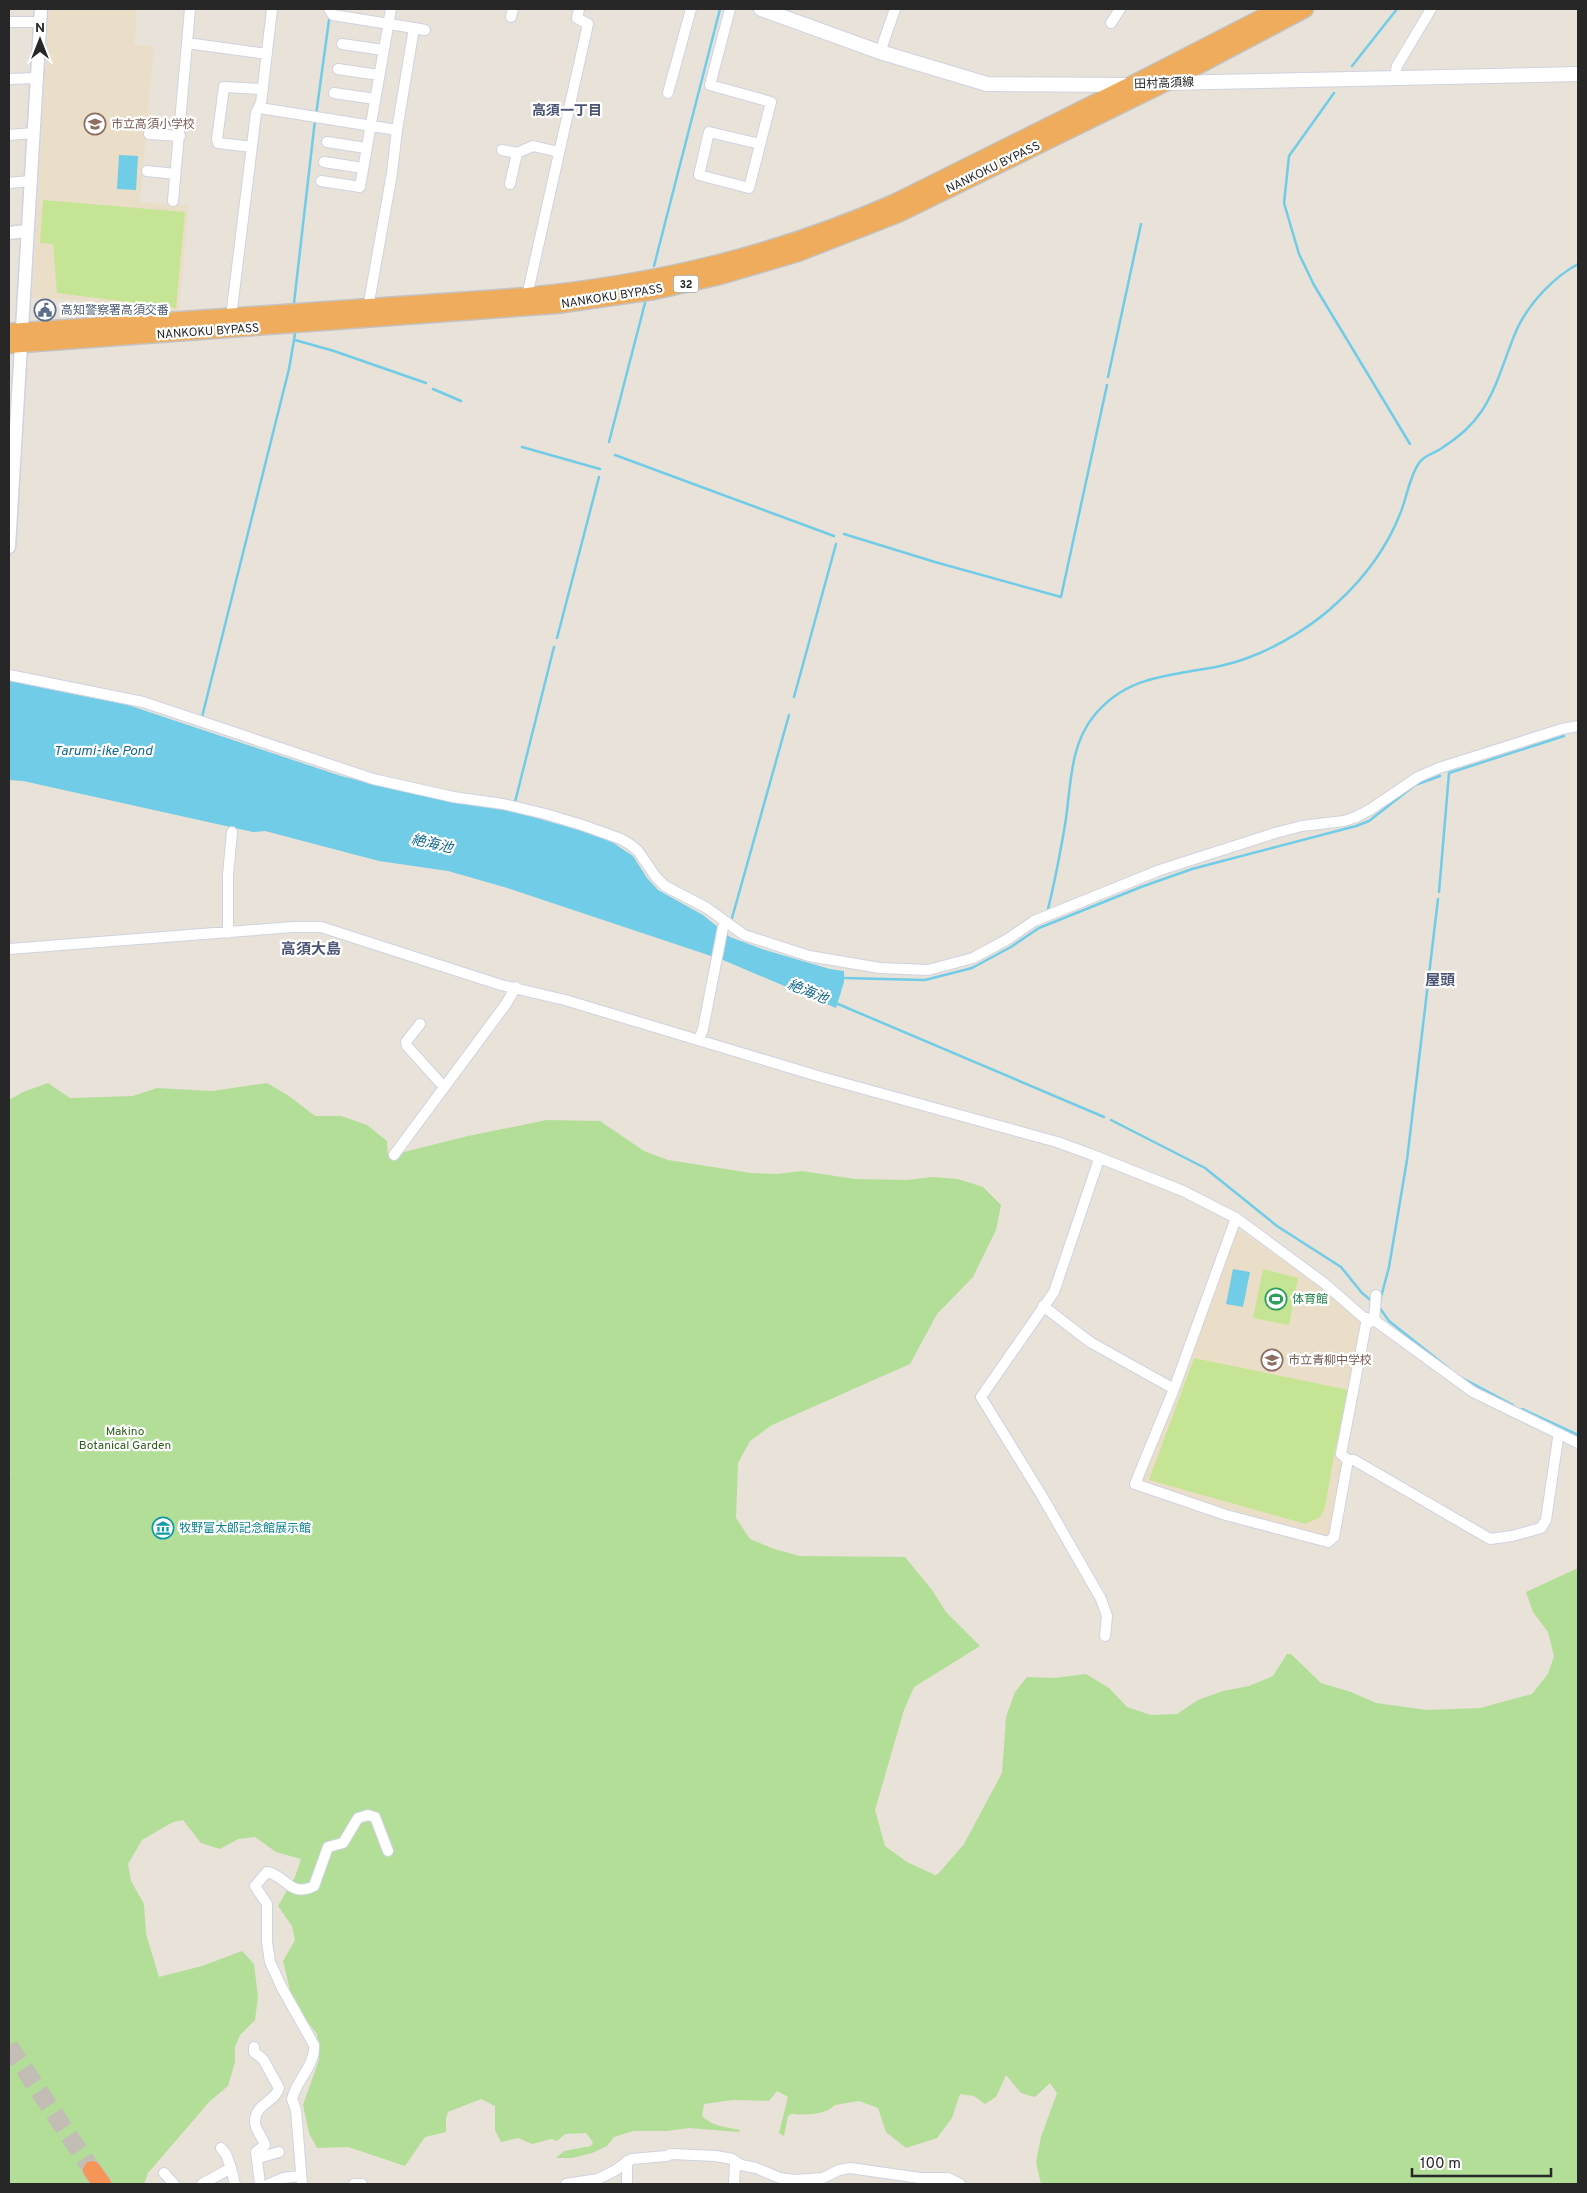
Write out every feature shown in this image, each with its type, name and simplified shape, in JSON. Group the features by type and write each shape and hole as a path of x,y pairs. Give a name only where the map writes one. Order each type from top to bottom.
{"highway":[{"name":"NANKOKU BYPASS","path":"15,338 556,305 604,299 692,282 791,255 873,225 1165,83 1305,9"},
{"name":"NANKOKU BYPASS","path":"15,338 231,317 527,296 660,278 732,260 860,218 894,203 1133,84 1274,10"}],"main road":[{"name":"田村高須線","path":"761,9 880,52 987,84 1111,86 1165,83 1578,74"}],"street":[{"path":"173,201 190,9"},
{"path":"231,317 256,113 260,108 263,89 272,9"},
{"path":"329,9 333,14 420,29 397,130 392,172 368,308"},
{"path":"321,182 360,187 391,9"},
{"path":"527,296 588,24 577,18 579,9"},
{"path":"668,93 691,9"},
{"path":"730,9 710,85 771,102 749,188 699,175 709,132 760,144"},
{"path":"880,52 895,9"},
{"path":"1111,23 1120,9"},
{"path":"1394,78 1397,66 1431,9"},
{"path":"9,22 40,15 30,181 15,338 9,547"},
{"path":"187,43 267,54"},
{"path":"342,44 383,50"},
{"path":"338,69 379,75"},
{"path":"9,79 37,78"},
{"path":"252,147 218,143 224,87 263,89"},
{"path":"334,93 375,99"},
{"path":"260,108 397,130"},
{"path":"9,135 33,133"},
{"path":"149,134 180,136"},
{"path":"327,142 366,148"},
{"path":"502,150 517,153 533,146 559,152"},
{"path":"510,184 517,153"},
{"path":"324,162 363,168"},
{"path":"147,171 176,174"},
{"path":"9,182 30,181"},
{"path":"9,233 26,231"},
{"path":"9,674 143,702 372,780 546,814 604,832 621,839 638,850 656,877 665,886 708,908 725,925 744,934 809,956 880,968 928,970 973,958 1008,939 1034,921 1160,870 1275,833 1302,826 1350,819 1371,809 1418,777 1439,768 1562,729 1578,726"},
{"path":"228,933 228,875 232,832"},
{"path":"699,1040 725,925"},
{"path":"9,949 293,928 320,928 501,985 516,987 821,1077 1057,1142 1183,1191 1236,1218 1324,1283 1363,1317 1374,1320 1474,1392 1578,1443"},
{"path":"394,1155 506,1004 516,987"},
{"path":"420,1024 408,1038 407,1046 444,1087"},
{"path":"1099,1159 1054,1292 980,1397 1042,1496 1101,1599 1107,1616 1105,1636"},
{"path":"1236,1218 1174,1389 1135,1484 1226,1515 1328,1542 1334,1537 1348,1460"},
{"path":"1374,1320 1376,1295"},
{"path":"1043,1306 1090,1342 1174,1389"},
{"path":"1374,1320 1366,1324 1341,1454 1348,1460 1354,1460 1490,1539 1512,1536 1541,1528 1546,1520 1560,1434"},
{"path":"269,2184 283,2178 301,2180 301,2152 297,2135 296,2110 292,2099 309,2066 314,2045 282,1988 270,1962 267,1942 267,1904 255,1886 267,1872 296,1890 304,1890 314,1886 328,1846 343,1843 358,1818 368,1815 375,1817 388,1851"},
{"path":"254,2047 254,2052 263,2059 279,2088 278,2092 258,2110 255,2125 265,2145 257,2151 260,2184"},
{"path":"221,2148 226,2154 235,2184"},
{"path":"258,2158 279,2152"},
{"path":"566,2184 598,2179 614,2172 627,2161 671,2154 695,2153 732,2159 782,2178 794,2180 824,2178 839,2170 848,2168 922,2181 948,2178 960,2184"},
{"path":"627,2161 627,2184"},
{"path":"734,2184 735,2165 737,2162"},
{"path":"202,2184 231,2168"},
{"path":"164,2173 174,2184"},
{"path":"354,2184 362,2184"}],"shaded area":[{"name":"市立高須小学校","path":"49,9 137,9 134,45 154,46 140,202 189,206 179,311 166,312 90,301 32,298"},
{"name":"市立青柳中学校","path":"1239,1230 1302,1273 1363,1323 1338,1456 1345,1468 1331,1536 1328,1539 1245,1517 1140,1481 1234,1232"}],"green space":[{"path":"43,200 185,212 176,308 57,293 53,244 40,243"},
{"name":"Makino Botanical Garden","path":"48,1083 70,1098 133,1096 157,1088 212,1091 267,1083 289,1096 315,1116 341,1116 367,1125 387,1141 388,1156 468,1136 547,1120 600,1121 644,1151 668,1160 751,1173 777,1174 802,1171 855,1179 907,1180 932,1177 958,1179 983,1187 1001,1205 996,1230 973,1277 937,1314 910,1364 772,1425 750,1441 738,1463 736,1518 750,1539 774,1549 800,1556 905,1557 932,1590 946,1612 980,1646 914,1687 904,1710 875,1810 885,1846 907,1862 935,1875 938,1874 964,1844 1002,1773 1006,1717 1015,1692 1027,1677 1054,1678 1086,1674 1109,1688 1127,1707 1151,1715 1177,1714 1198,1700 1223,1691 1249,1686 1273,1676 1287,1654 1291,1654 1321,1683 1351,1692 1376,1703 1427,1710 1480,1708 1532,1694 1548,1674 1554,1656 1548,1632 1533,1612 1526,1592 1578,1568 1578,2184 1041,2184 1036,2162 1041,2137 1057,2093 1050,2083 1035,2097 1021,2093 1006,2075 996,2097 985,2104 974,2096 960,2094 952,2118 937,2138 906,2148 886,2132 878,2108 859,2101 835,2105 821,2113 791,2114 788,2116 784,2136 779,2133 788,2097 777,2091 769,2101 732,2100 704,2104 702,2116 710,2122 740,2130 739,2132 689,2128 667,2131 633,2131 614,2137 607,2146 592,2153 572,2158 556,2158 564,2151 591,2146 593,2142 586,2133 565,2134 557,2141 551,2139 532,2144 518,2138 501,2142 495,2130 495,2106 481,2099 448,2112 446,2132 425,2137 405,2166 348,2147 317,2148 309,2133 303,2105 319,2060 317,2034 302,2015 291,1994 283,1961 295,1940 292,1926 278,1906 295,1877 301,1859 276,1852 255,1837 238,1839 220,1849 201,1843 183,1820 173,1822 142,1840 128,1864 131,1881 144,1904 146,1934 159,1977 202,1966 242,1951 254,1964 258,1997 255,2020 240,2035 235,2047 235,2062 228,2086 210,2101 148,2173 144,2184 9,2184 9,1475 12,1474 9,1473 9,1100 23,1092"},
{"name":"体育館","path":"1263,1269 1298,1278 1289,1325 1253,1318"},
{"path":"1194,1358 1349,1390 1334,1455 1325,1508 1320,1517 1306,1524 1149,1480"}],"water":[{"path":"119,155 138,156 136,190 117,189"},
{"name":"Tarumi-ike Pond","path":"9,681 128,705 341,776 414,794 516,812 606,838 633,856 647,878 658,890 703,915 730,937 765,950 830,969 844,971 844,982 836,1008 723,960 504,887 448,871 379,861 265,831 253,832 23,781 9,780"},
{"path":"1233,1269 1250,1272 1243,1307 1226,1304"}],"waterway":[{"path":"654,266 720,9"},
{"path":"1352,66 1397,9"},
{"path":"316,115 329,20"},
{"path":"1334,93 1289,156 1284,203 1299,254 1314,285 1410,444"},
{"path":"294,303 315,120"},
{"path":"1108,377 1141,224"},
{"path":"1048,909 1063,836 1075,755 1079,741 1093,717 1110,700 1128,688 1167,675 1229,664 1262,652 1308,626 1338,602 1357,583 1382,550 1395,526 1419,463 1423,458 1458,437 1477,417 1492,392 1522,319 1535,300 1551,283 1578,264"},
{"path":"609,442 645,303"},
{"path":"202,717 289,369 295,334"},
{"path":"295,340 334,351 426,383"},
{"path":"844,534 935,562 1061,597 1107,385"},
{"path":"433,389 461,401"},
{"path":"522,447 600,469"},
{"path":"615,455 834,536"},
{"path":"557,638 599,477"},
{"path":"794,697 836,544"},
{"path":"515,802 554,647"},
{"path":"732,918 789,715"},
{"path":"1439,892 1449,773 1564,736"},
{"path":"843,978 925,980 972,968 1011,947 1039,928 1141,887 1192,869 1369,821 1415,785 1440,776"},
{"path":"1380,1301 1389,1267 1407,1160 1438,899"},
{"path":"838,1004 1104,1117"},
{"path":"1111,1120 1205,1168 1277,1226 1341,1267 1362,1293 1373,1302"},
{"path":"1379,1307 1389,1321 1447,1367"},
{"path":"1462,1378 1513,1405"},
{"path":"1522,1409 1578,1435"}],"tunnel":[{"path":"9,2046 92,2170"}],"place":[{"name":"市立高須小学校","path":"95,124"},
{"name":"高知警察署高須交番","path":"45,310"},
{"name":"体育館","path":"1276,1299"},
{"name":"市立青柳中学校","path":"1272,1360"},
{"name":"牧野富太郎記念館展示館","path":"163,1528"}],"district":[{"name":"高須一丁目","path":"567,110"},
{"name":"高須大島","path":"311,949"},
{"name":"屋頭","path":"1440,980"}],"water label":[{"name":"絶海池","path":"432,843"},
{"name":"絶海池","path":"808,991"}]}
